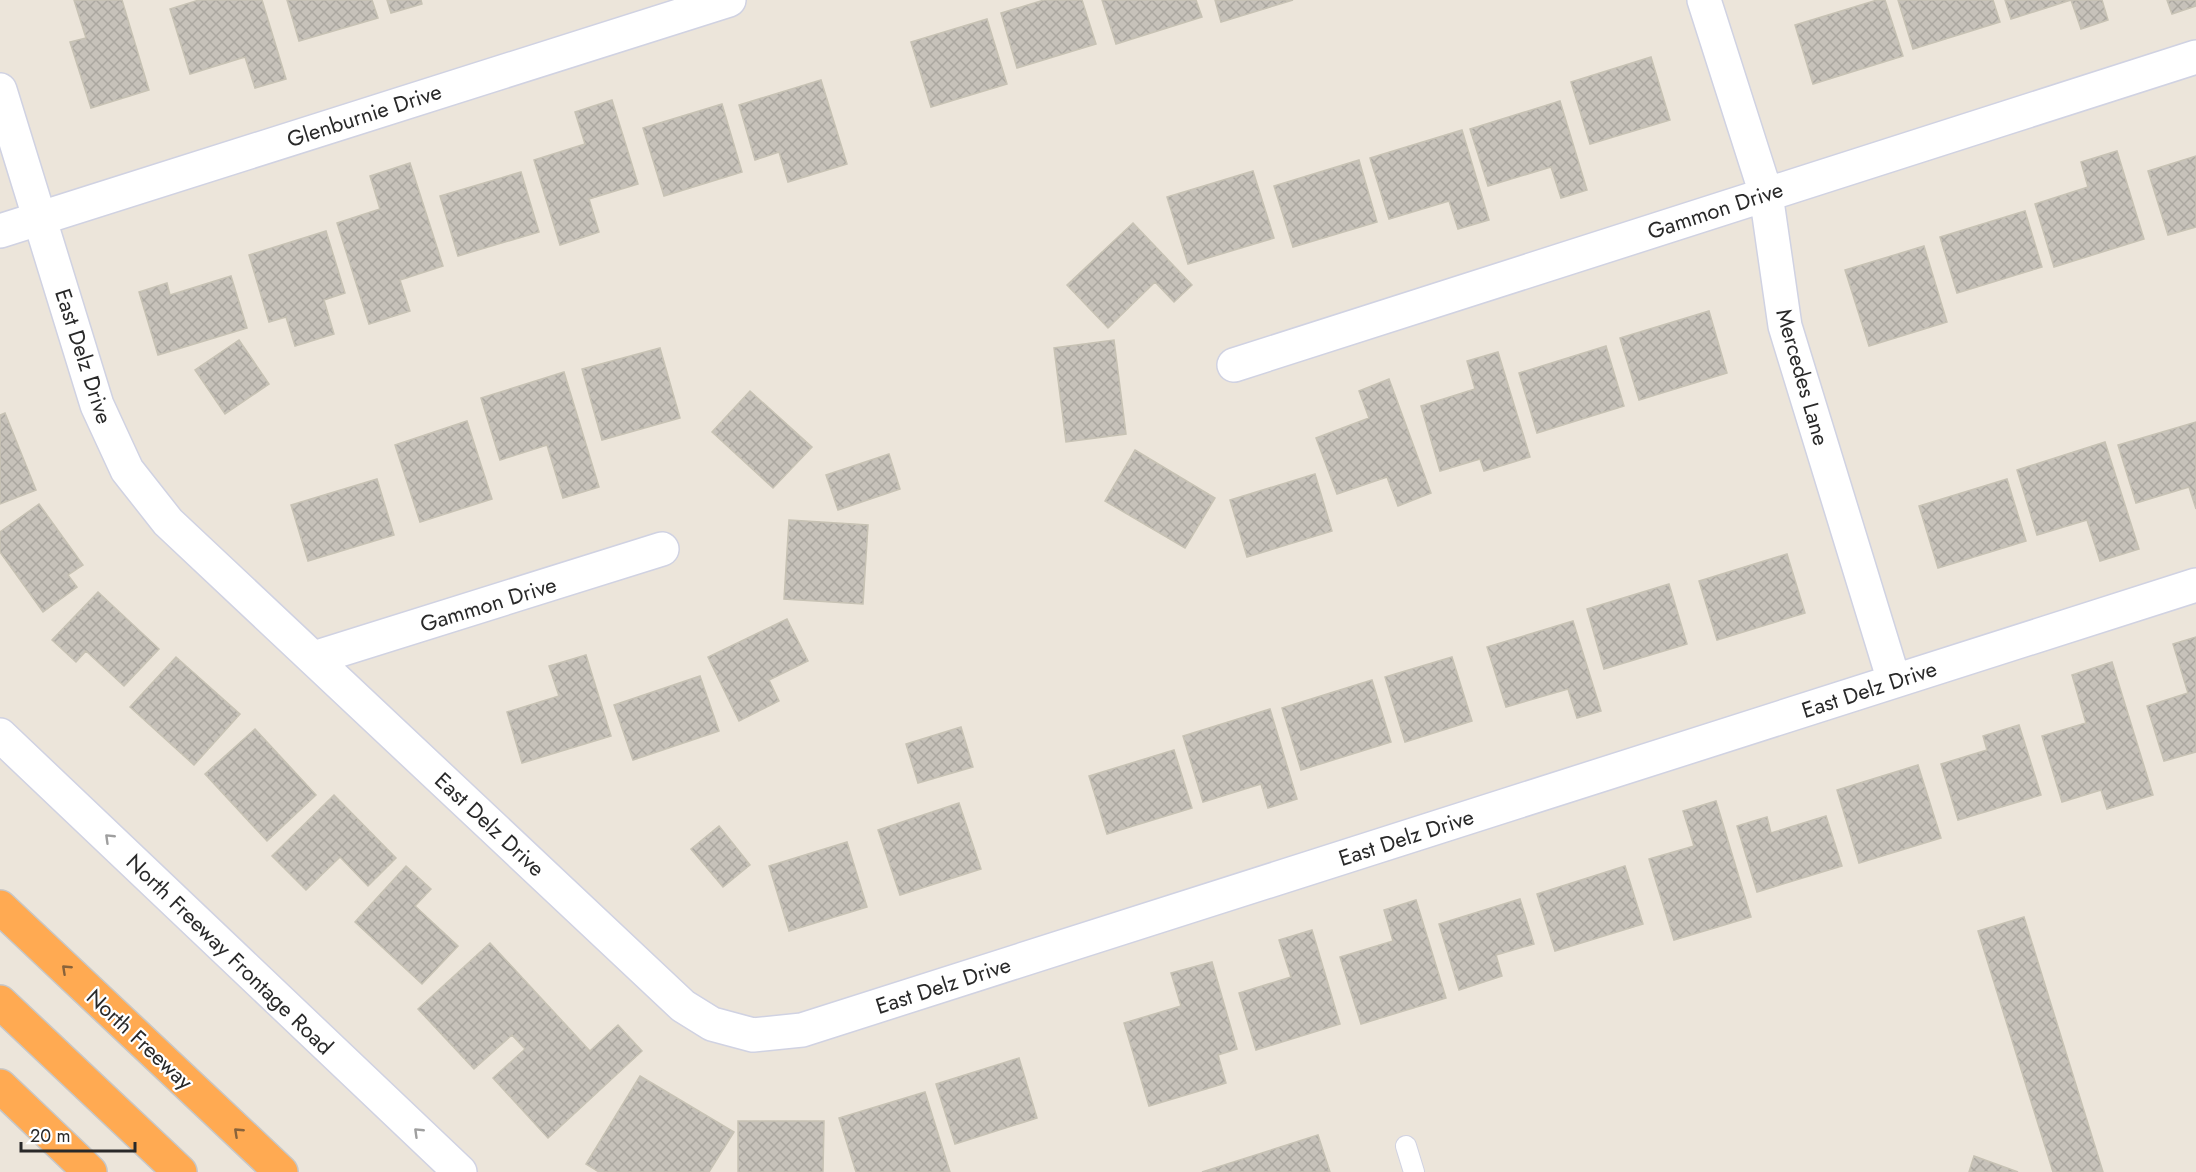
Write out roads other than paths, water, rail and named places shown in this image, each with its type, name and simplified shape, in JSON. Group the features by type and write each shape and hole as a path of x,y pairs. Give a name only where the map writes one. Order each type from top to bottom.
{"highway":[{"name":"North Freeway","path":"0,907 281,1172"},
{"path":"0,1002 180,1172"},
{"path":"0,1086 90,1172"}],"street":[{"name":"Glenburnie Drive","path":"0,231 729,0"},
{"name":"Mercedes Lane","path":"1704,0 1766,194 1785,326 1894,681"},
{"name":"Gammon Drive","path":"1234,364 2196,57"},
{"name":"East Delz Drive","path":"0,90 97,405 128,470 168,522 683,1006 712,1024 753,1035 802,1030 2196,585"},
{"name":"Gammon Drive","path":"314,658 662,549"},
{"name":"North Freeway Frontage Road","path":"0,735 460,1172"}],"lane":[{"path":"1406,1146 1414,1172"}]}
